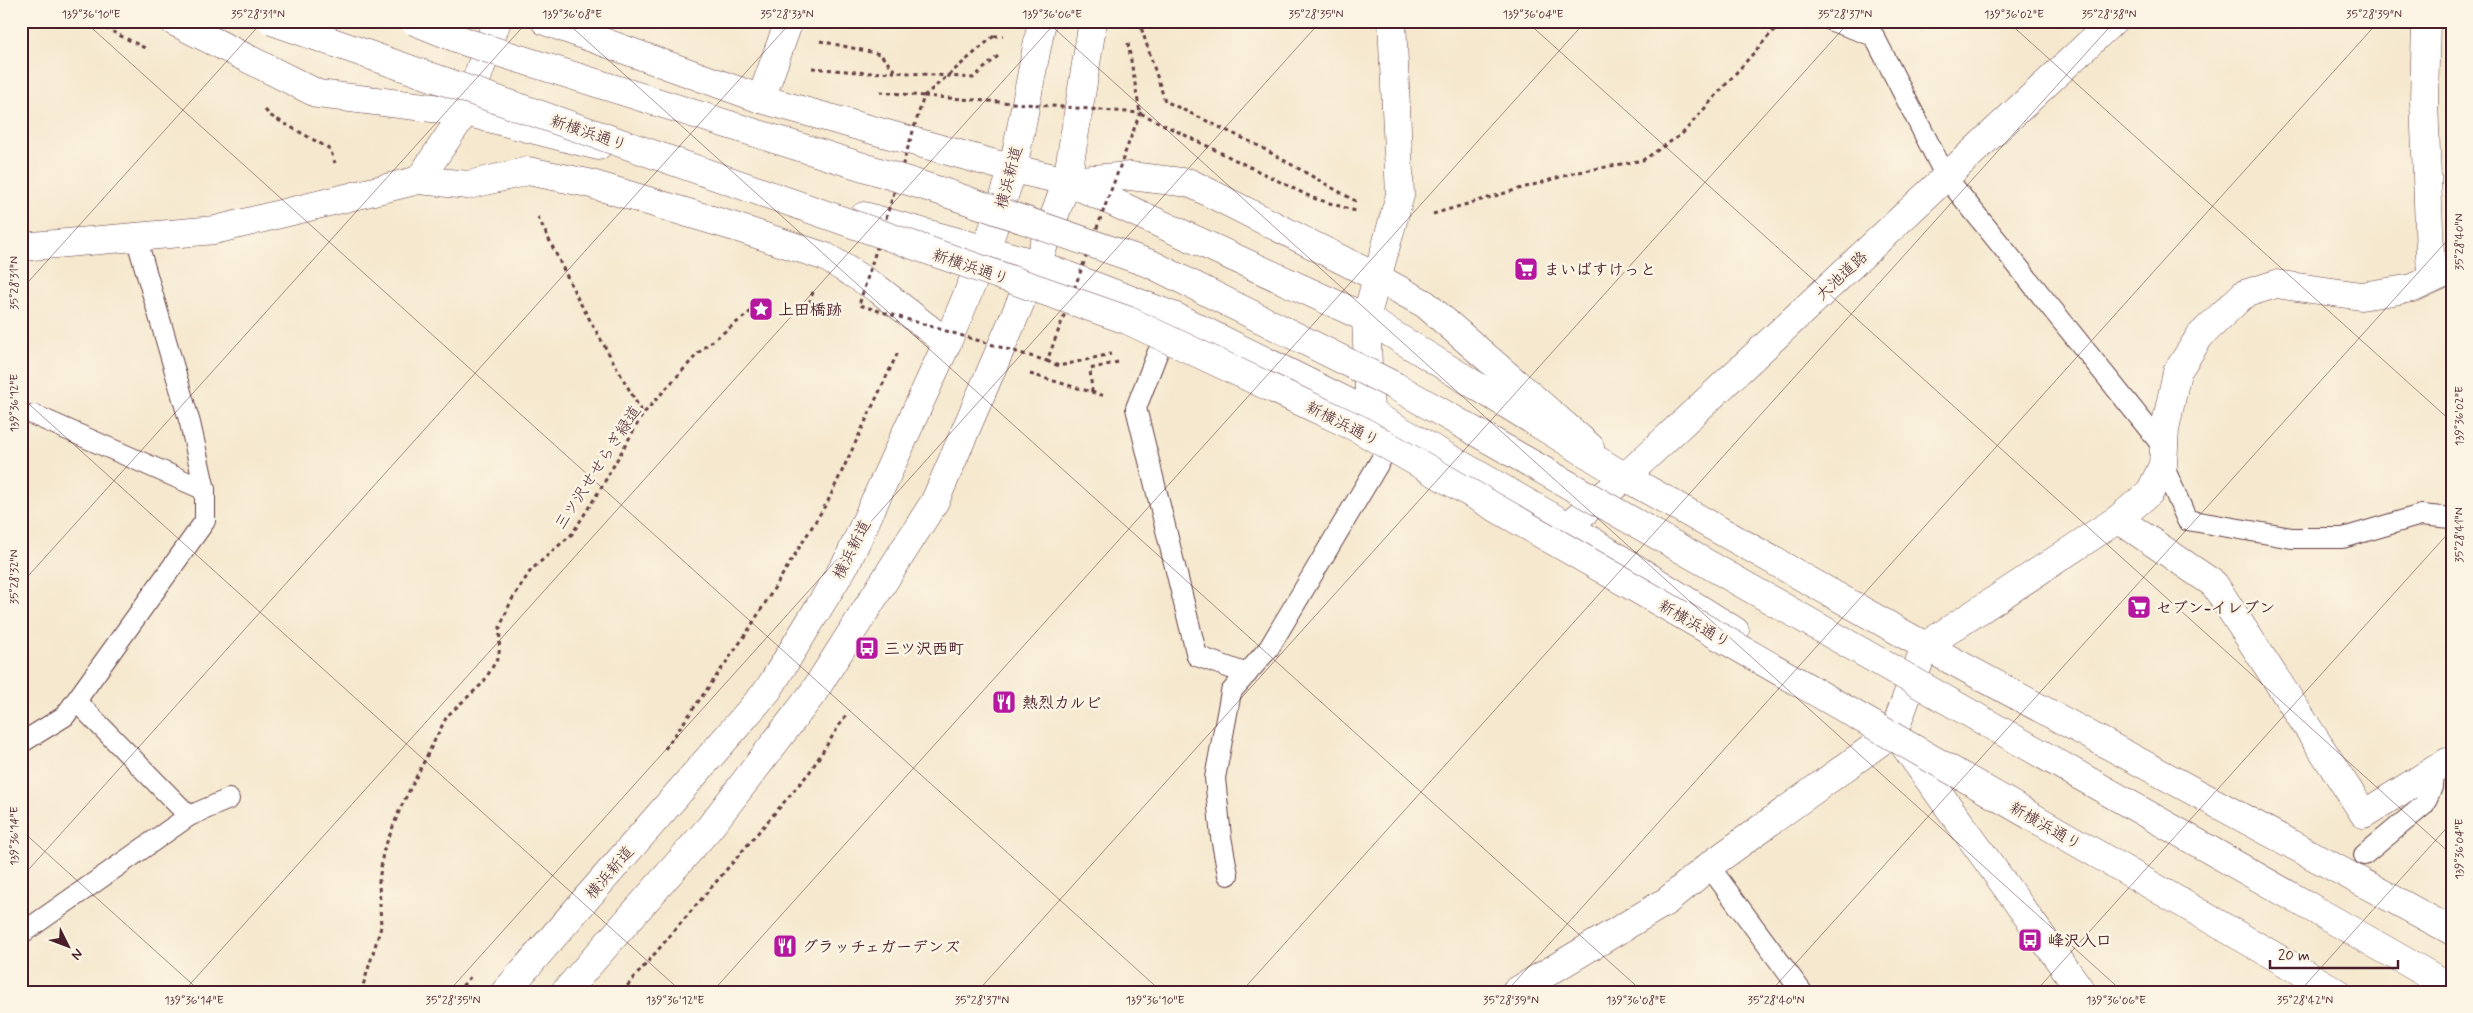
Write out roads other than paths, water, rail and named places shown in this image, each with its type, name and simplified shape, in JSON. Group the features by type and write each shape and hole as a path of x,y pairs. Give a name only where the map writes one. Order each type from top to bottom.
{"main road":[{"path":"173,21 318,94 465,112 1037,264 1176,317 1370,413 1568,526 1894,732 2082,992"},
{"name":"新横浜通り","path":"272,21 1136,324 1359,429 2337,992"},
{"path":"414,21 469,43 943,192 1152,264 1395,386 2452,988"},
{"path":"419,180 465,112 497,21"},
{"path":"545,21 761,99 1013,169 1067,181 1366,318 1625,477 1925,646 2452,931"},
{"name":"横浜新道","path":"505,992 768,690 848,560 947,343 986,250 1013,169 1042,21"},
{"path":"565,992 710,827 813,692 935,500 1037,264 1067,181 1094,21"},
{"path":"1370,413 1366,318 1400,195 1392,21"},
{"name":"大池道路","path":"1568,526 1625,477 2113,21"},
{"path":"1515,992 1667,901 1709,866 1894,732 1925,646 2118,519 2150,492 2163,456 2165,429 2177,372 2200,336 2244,294 2276,284 2361,296 2414,288 2441,275 2424,101 2426,21"},
{"path":"761,99 787,27"},
{"path":"21,247 215,230 419,180 468,184 528,171 588,183 735,227 826,257 878,289 947,343"},
{"path":"1067,181 1130,176 1190,183 1376,277 1425,304 1625,477"},
{"path":"2118,519 2214,584 2364,814 2440,767"}],"lane":[{"path":"1832,21 1874,36 1946,177 2163,456 2187,520 2292,538 2343,538 2421,515 2452,518"},
{"path":"21,743 65,716 205,521 205,490 190,422 136,237"},
{"path":"1176,317 1157,354 1136,408 1197,656 1247,674"},
{"path":"34,415 205,490"},
{"path":"1228,875 1221,837 1215,778 1231,692 1269,648 1398,430"},
{"path":"76,701 190,816"},
{"path":"2364,854 2424,805 2440,767"},
{"path":"21,934 190,816 229,799"},
{"path":"1709,866 1802,992"}],"place":[{"name":"まいばすけっと","path":"1526,269"},
{"name":"上田橋跡","path":"761,309"},
{"name":"セブン-イレブン","path":"2139,607"},
{"name":"三ツ沢西町","path":"867,648"},
{"name":"熱烈カルビ","path":"1004,702"},
{"name":"峰沢入口","path":"2030,940"},
{"name":"グラッチェガーデンズ","path":"785,946"}]}
